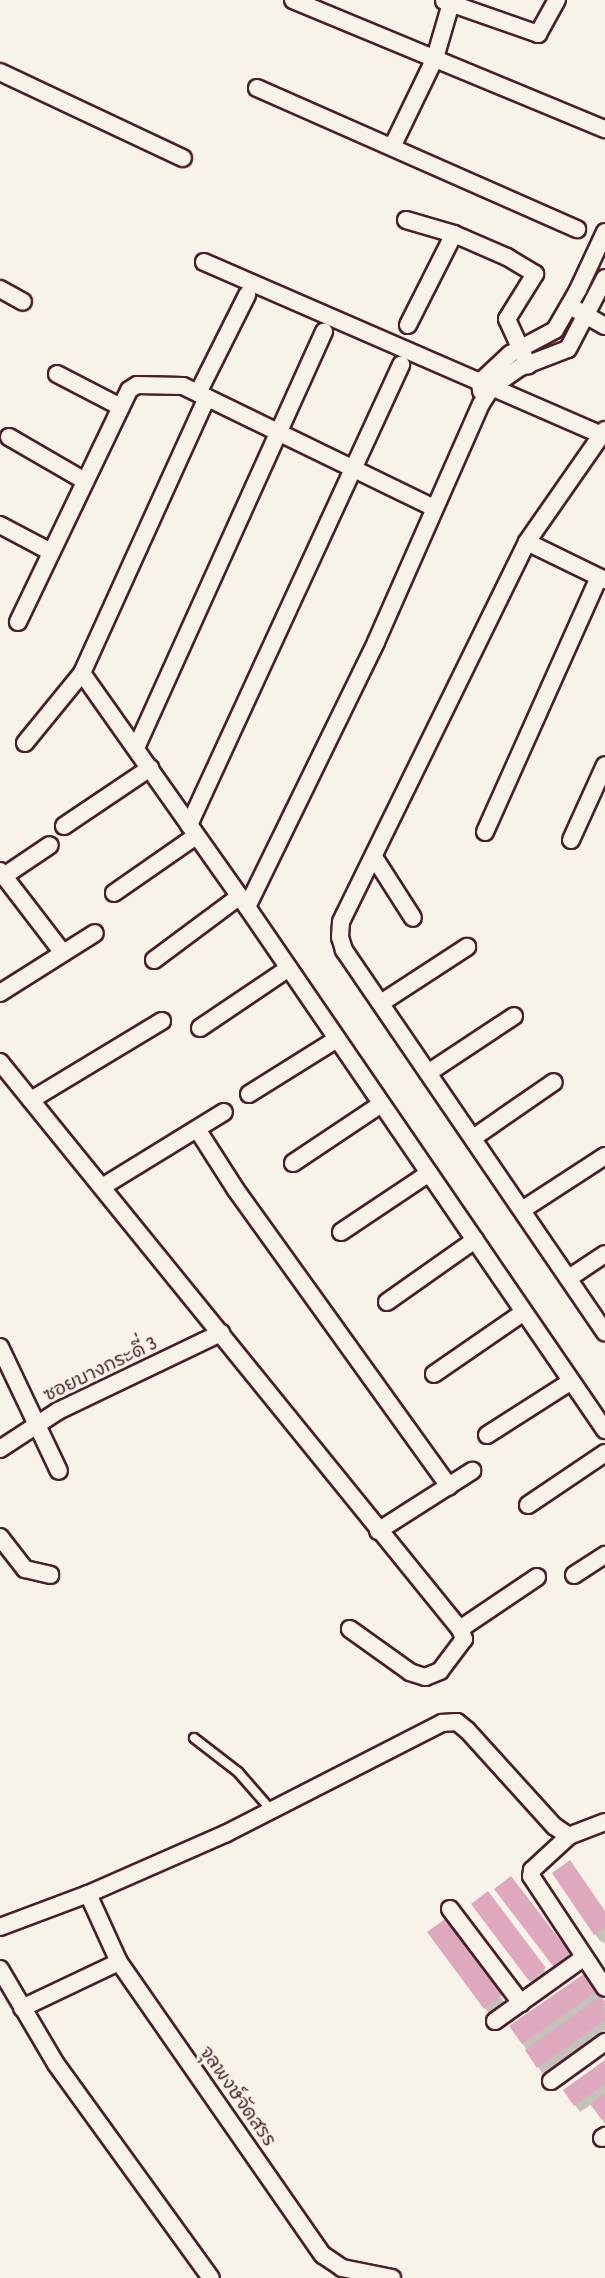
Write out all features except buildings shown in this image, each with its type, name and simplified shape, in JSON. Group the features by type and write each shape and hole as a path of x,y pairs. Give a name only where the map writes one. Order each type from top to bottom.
{"street":[{"path":"293,0 605,129"},
{"path":"393,145 435,58 449,1 538,34 557,0"},
{"path":"0,72 184,159"},
{"path":"257,88 393,145 577,229"},
{"path":"406,220 454,233 507,257 535,274 507,319 528,365"},
{"path":"154,960 243,902 376,642 481,404 486,385 519,349 555,330 570,306 605,232"},
{"path":"408,325 454,233"},
{"path":"204,262 603,433 527,542 341,922 340,937 344,950 605,1332"},
{"path":"486,385 568,349 585,315 601,297 605,278"},
{"path":"580,286 601,297"},
{"path":"0,289 23,302"},
{"path":"25,743 82,673 247,295"},
{"path":"570,306 605,326"},
{"path":"136,748 324,332"},
{"path":"114,893 193,831 401,365"},
{"path":"57,374 121,407"},
{"path":"18,622 129,390 137,385 183,386 434,508"},
{"path":"9,437 85,481"},
{"path":"0,524 51,552"},
{"path":"485,832 602,578 527,542"},
{"path":"82,673 289,968 605,1430"},
{"path":"571,840 605,765"},
{"path":"64,827 150,768"},
{"path":"50,845 2,874 64,953"},
{"path":"374,858 413,918"},
{"path":"0,993 95,933"},
{"path":"381,1003 467,947"},
{"path":"200,1028 289,968"},
{"path":"428,1073 514,1016"},
{"path":"32,1100 162,1021"},
{"path":"249,1094 337,1039"},
{"path":"0,1062 460,1629 464,1639 440,1671 425,1677 410,1672 350,1629"},
{"path":"473,1138 554,1082"},
{"path":"293,1163 382,1104"},
{"path":"102,1187 224,1112"},
{"path":"197,1129 236,1190 449,1486"},
{"path":"522,1210 605,1156"},
{"path":"341,1232 429,1173"},
{"path":"387,1302 475,1240"},
{"path":"569,1278 605,1254"},
{"path":"434,1374 524,1312"},
{"name":"ซอยบางกระดี่ 3","path":"0,1449 38,1424 221,1334"},
{"path":"0,1347 59,1471"},
{"path":"487,1435 570,1382"},
{"path":"528,1505 605,1453"},
{"path":"378,1531 472,1471"},
{"path":"0,1537 24,1569 50,1575"},
{"path":"573,1575 605,1555"},
{"path":"460,1629 537,1577"},
{"path":"0,1927 88,1894 272,1811 429,1726 457,1722 554,1826 569,1836"},
{"path":"602,1829 569,1836 532,1870 531,1876 605,1988"},
{"name":"จุลพงษ์จัดสรร","path":"88,1894 119,1962 323,2255 342,2269 392,2278"},
{"path":"450,1909 521,2003"},
{"path":"495,2021 583,1958"},
{"path":"22,2008 119,1962"},
{"path":"0,1969 55,2064 211,2278"},
{"path":"551,2081 605,2042"}],"lane":[{"path":"194,1738 238,1772 272,1811"}]}
